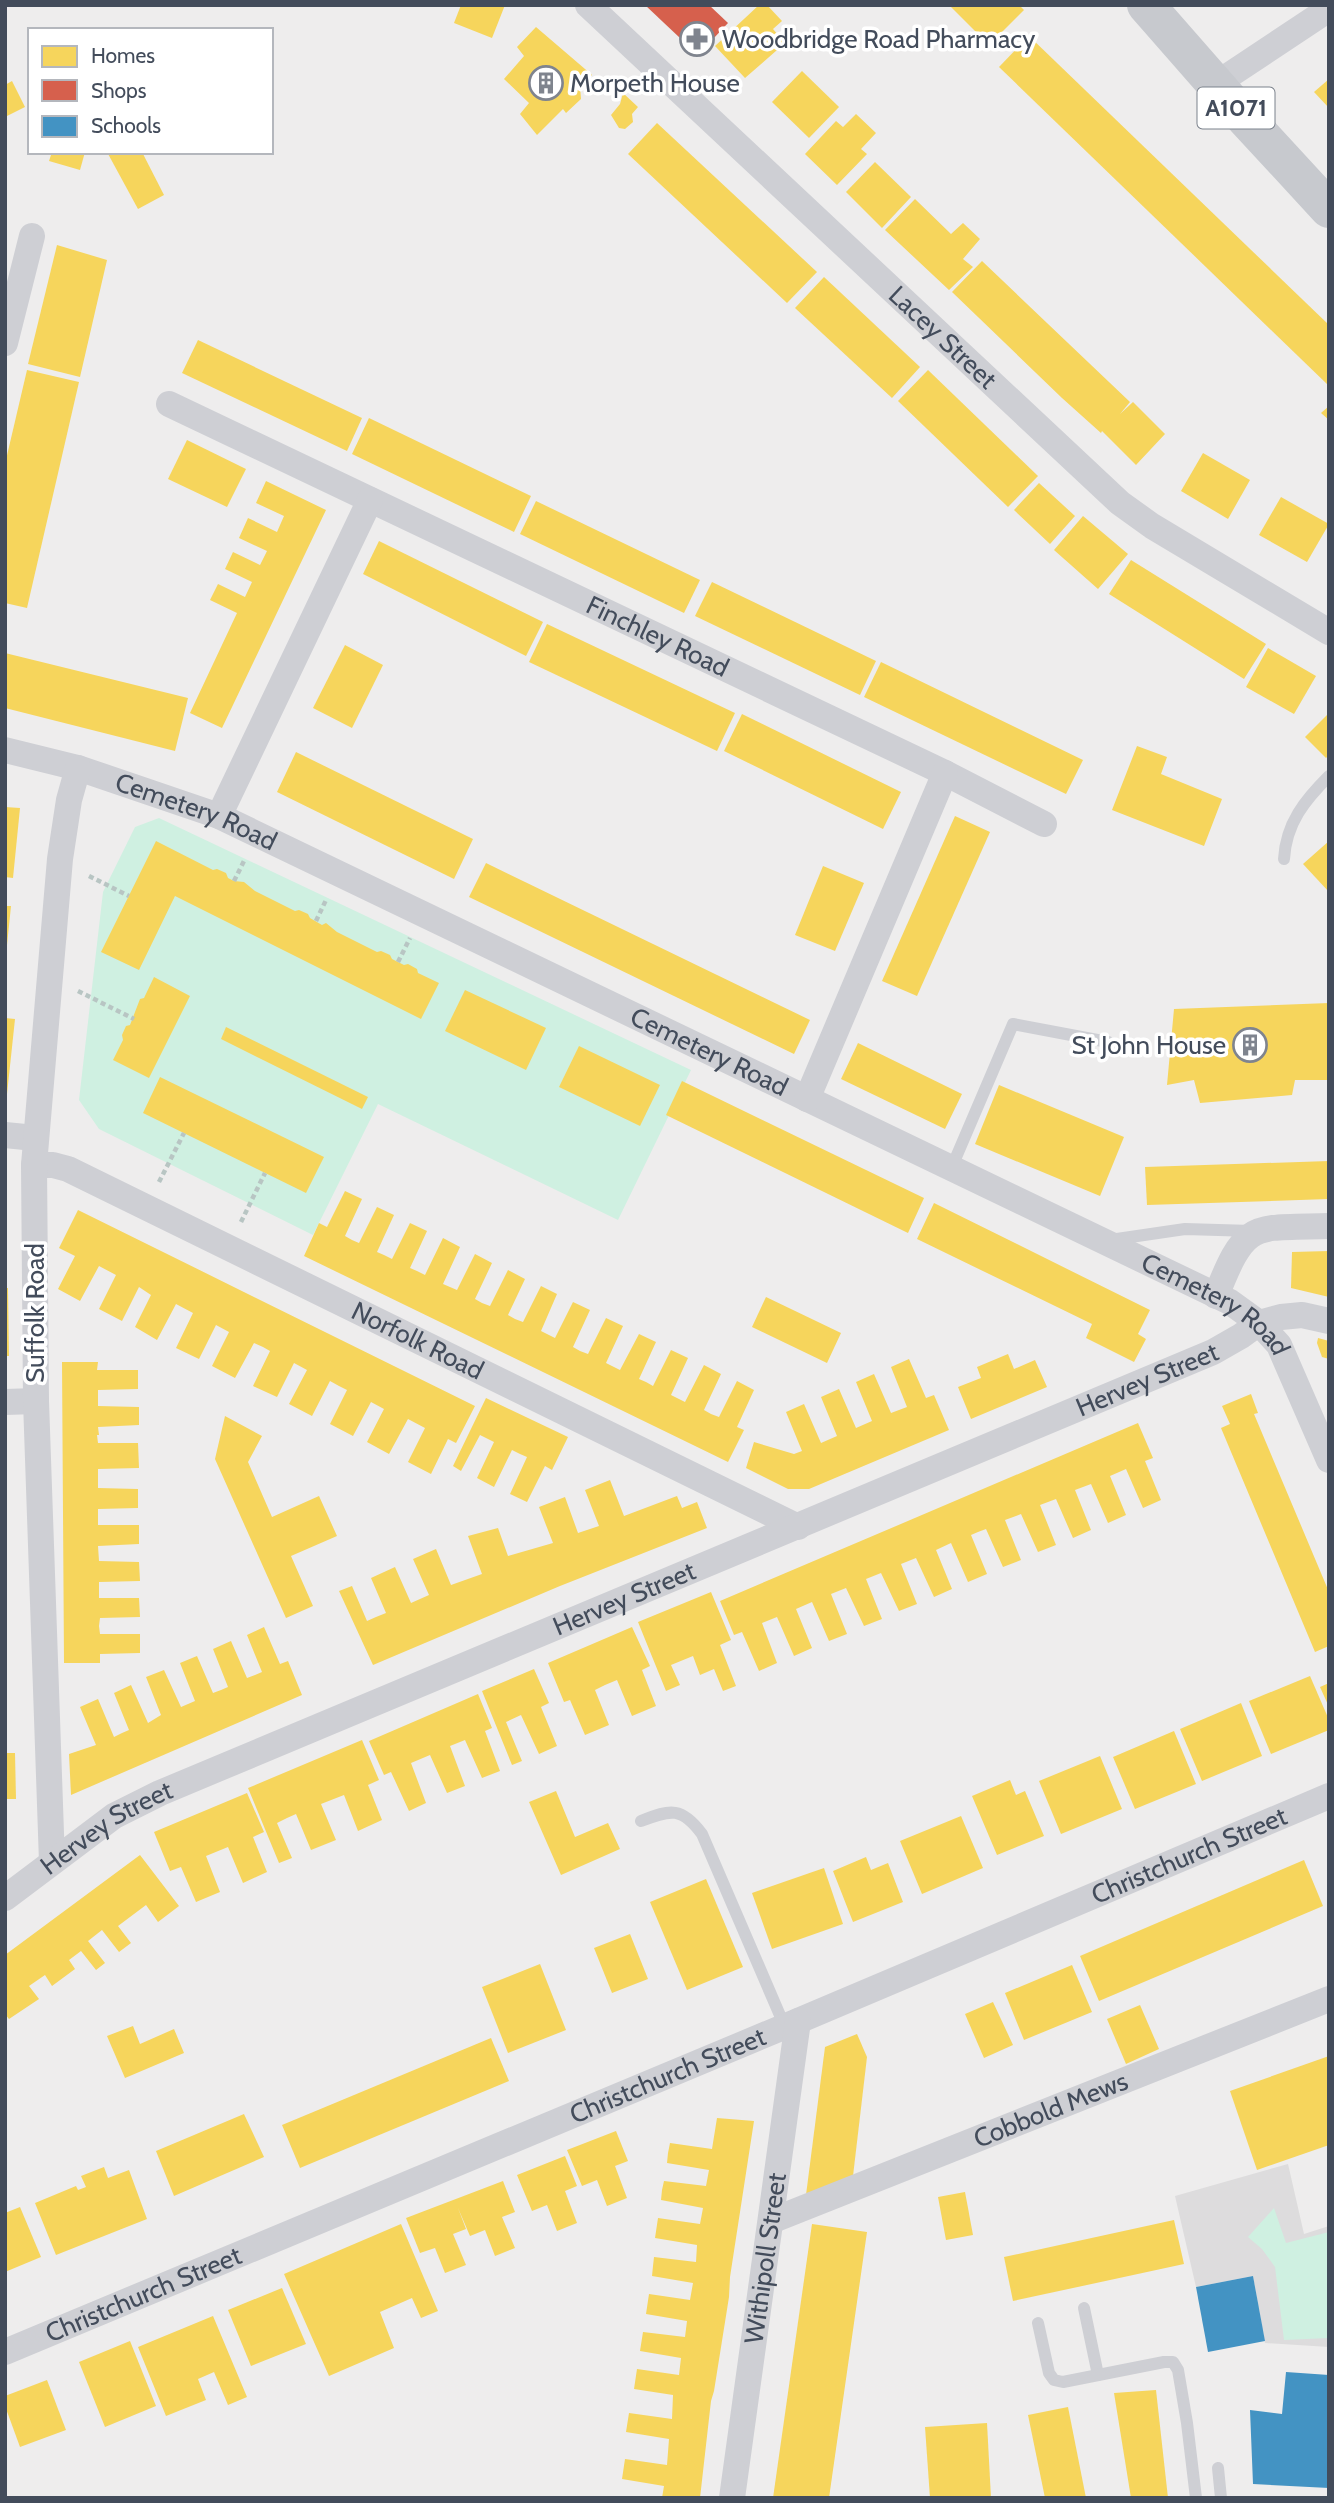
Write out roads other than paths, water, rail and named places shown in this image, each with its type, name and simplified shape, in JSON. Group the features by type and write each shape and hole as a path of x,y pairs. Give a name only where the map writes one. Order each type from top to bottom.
{"main road":[{"name":"A1071","path":"1146,5 1329,209"}],"street":[{"name":"Lacey Street","path":"588,5 1120,503 1152,526 1329,632"},
{"path":"1216,83 1329,9"},
{"path":"5,343 32,236"},
{"name":"Finchley Road","path":"169,404 945,773 1044,824"},
{"path":"219,816 370,500"},
{"name":"Cemetery Road","path":"5,750 78,768 219,816 1216,1296 1247,1313 1279,1345 1329,1460"},
{"name":"Suffolk Road","path":"52,1862 36,1401 34,1165 60,859 69,800 78,768"},
{"path":"807,1100 945,773"},
{"path":"5,1135 35,1138"},
{"name":"Norfolk Road","path":"34,1165 52,1165 68,1169 798,1527"},
{"path":"1216,1296 1236,1249 1255,1231 1275,1227 1329,1226"},
{"path":"1259,1323 1302,1315 1329,1321"},
{"name":"Hervey Street","path":"5,1898 114,1816 160,1793 1213,1352 1259,1323"},
{"path":"5,1402 36,1401"},
{"name":"Christchurch Street","path":"5,2352 792,2024 1329,1796"},
{"name":"Cobbold Mews","path":"771,2221 1329,1999"},
{"name":"Withipoll Street","path":"732,2498 771,2221 792,2024"}],"lane":[{"path":"1284,859 1285,842 1303,803 1329,776"},
{"path":"951,1169 1013,1024 1108,1042"},
{"path":"1102,1241 1185,1228 1255,1231"},
{"path":"641,1821 663,1812 675,1811 690,1819 702,1834 792,2024"},
{"path":"1084,2308 1098,2375"},
{"path":"1038,2323 1049,2373 1054,2380 1063,2382 1173,2362 1178,2370 1187,2423 1196,2498"},
{"path":"1218,2468 1222,2498"}],"place":[{"name":"Woodbridge Road Pharmacy","path":"697,39"},
{"name":"Morpeth House","path":"546,83"},
{"name":"St John House","path":"1250,1045"}]}
